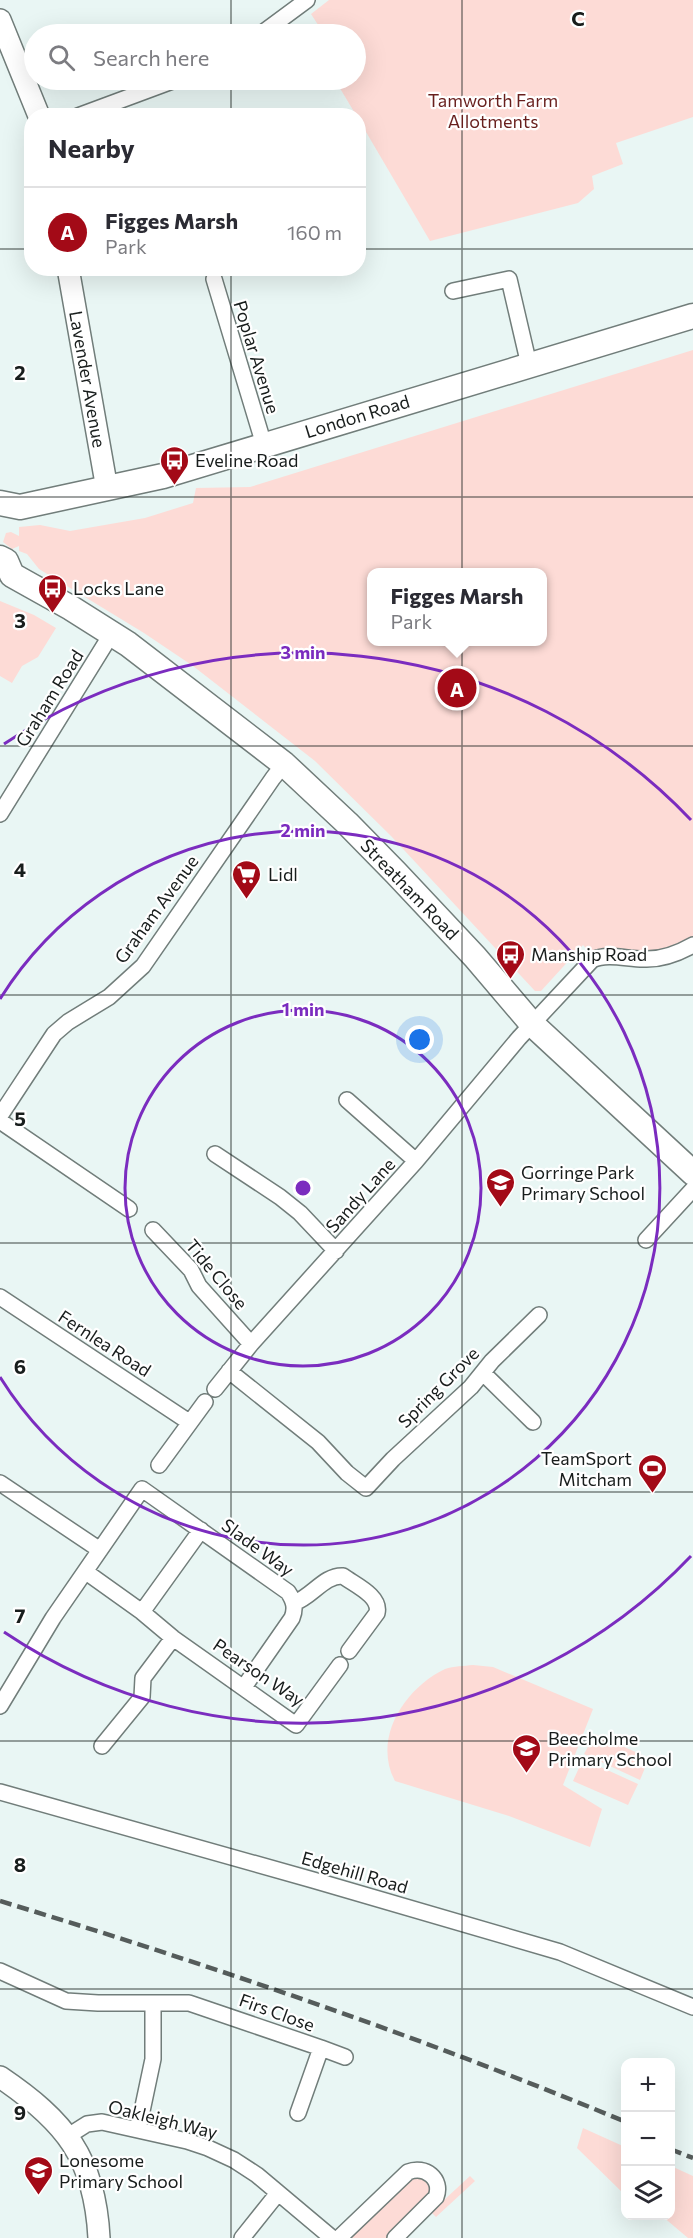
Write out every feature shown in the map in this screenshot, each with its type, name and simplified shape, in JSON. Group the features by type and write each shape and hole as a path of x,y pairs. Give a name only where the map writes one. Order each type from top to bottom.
{"main road":[{"name":"London Road","path":"6,510 163,476 693,316"},
{"name":"Streatham Road","path":"4,570 112,633 284,764 347,823 475,957 693,1173"}],"street":[{"path":"275,24 307,0"},
{"path":"0,20 24,79"},
{"path":"28,90 36,108"},
{"path":"100,108 148,90"},
{"name":"Lavender Avenue","path":"69,276 107,489"},
{"name":"Poplar Avenue","path":"214,279 264,445"},
{"path":"453,291 509,279 529,365"},
{"name":"Graham Road","path":"0,814 112,633"},
{"name":"Graham Avenue","path":"0,1116 54,1034 68,1022 109,997 143,966 284,764"},
{"path":"538,1018 592,960 598,957 653,959 693,945"},
{"name":"Sandy Lane","path":"215,1389 251,1344 416,1161 538,1018"},
{"path":"347,1100 416,1161"},
{"path":"0,1121 129,1209"},
{"path":"215,1154 300,1213 336,1251"},
{"path":"646,1240 693,1189"},
{"name":"Tide Close","path":"153,1230 191,1270 199,1286 251,1344"},
{"name":"Fernlea Road","path":"0,1297 189,1422"},
{"name":"Spring Grove","path":"229,1371 318,1442 347,1473 366,1488 393,1459 453,1405 539,1314"},
{"path":"483,1373 533,1422"},
{"path":"159,1465 204,1402"},
{"path":"0,1483 100,1550 53,1618 0,1706"},
{"name":"Slade Way","path":"100,1550 142,1489 288,1592 294,1603 292,1618 244,1687"},
{"path":"142,1612 201,1530"},
{"name":"Pearson Way","path":"86,1572 142,1612 172,1638 296,1725 340,1665"},
{"path":"294,1603 337,1575 343,1576 375,1600 377,1613 350,1651"},
{"path":"102,1746 142,1697 144,1678 172,1638"},
{"name":"Edgehill Road","path":"0,1792 560,1952 693,2007"},
{"name":"Firs Close","path":"0,1971 66,2001 77,2003 179,2002 200,2005 321,2048 298,2113"},
{"path":"138,2130 153,2059 153,2003"},
{"path":"321,2048 345,2057"},
{"path":"0,2077 35,2103 68,2136 81,2157 89,2177 96,2207 99,2238"},
{"name":"Oakleigh Way","path":"68,2136 87,2124 95,2122 187,2141 221,2153 245,2167 279,2193 332,2238"},
{"path":"339,2238 408,2172 425,2171 436,2181 438,2192 436,2198 395,2238"},
{"path":"242,2238 279,2193"}],"green space":[{"name":"Tamworth Farm Allotments","path":"329,0 693,0 693,117 616,143 623,164 592,176 594,189 578,203 430,241 366,132 366,108 352,108 341,90 366,90 366,24 318,24 311,14"},
{"path":"693,350 693,937 668,949 645,953 606,950 591,954 583,945 541,991 535,991 391,836 315,761 193,666 144,633 39,569 27,554 19,551 19,546 12,549 3,542 6,533 11,532 19,536 19,527 40,525 70,531 145,518 193,503 196,488 250,487"},
{"path":"0,601 34,615 56,628 38,657 22,666 12,683 0,676"},
{"path":"473,1665 493,1667 593,1709 563,1785 602,1809 590,1847 509,1816 395,1781 389,1765 387,1748 396,1716 406,1701 417,1688 445,1669"},
{"path":"595,1734 649,1758 640,1780 584,1754"},
{"path":"583,1759 638,1784 628,1805 573,1781"},
{"path":"583,2128 621,2145 621,2191 577,2148"},
{"path":"675,2168 693,2176 693,2238 688,2238 667,2220 675,2220"},
{"path":"470,2176 475,2181 436,2217 431,2212"},
{"path":"423,2177 430,2184 432,2197 387,2238 351,2238 349,2236 410,2178"}],"railway":[{"path":"0,1901 315,2004 471,2061 621,2120"},
{"path":"675,2151 693,2158"}],"place":[{"name":"Eveline Road","path":"174,486"},
{"name":"Locks Lane","path":"52,614"},
{"name":"Figges Marsh","path":"457,688"},
{"name":"Lidl","path":"247,900"},
{"name":"Manship Road","path":"510,980"},
{"name":"Gorringe Park Primary School","path":"500,1208"},
{"name":"TeamSport Mitcham","path":"653,1494"},
{"name":"Beecholme Primary School","path":"527,1774"},
{"name":"Lonesome Primary School","path":"38,2196"}]}
